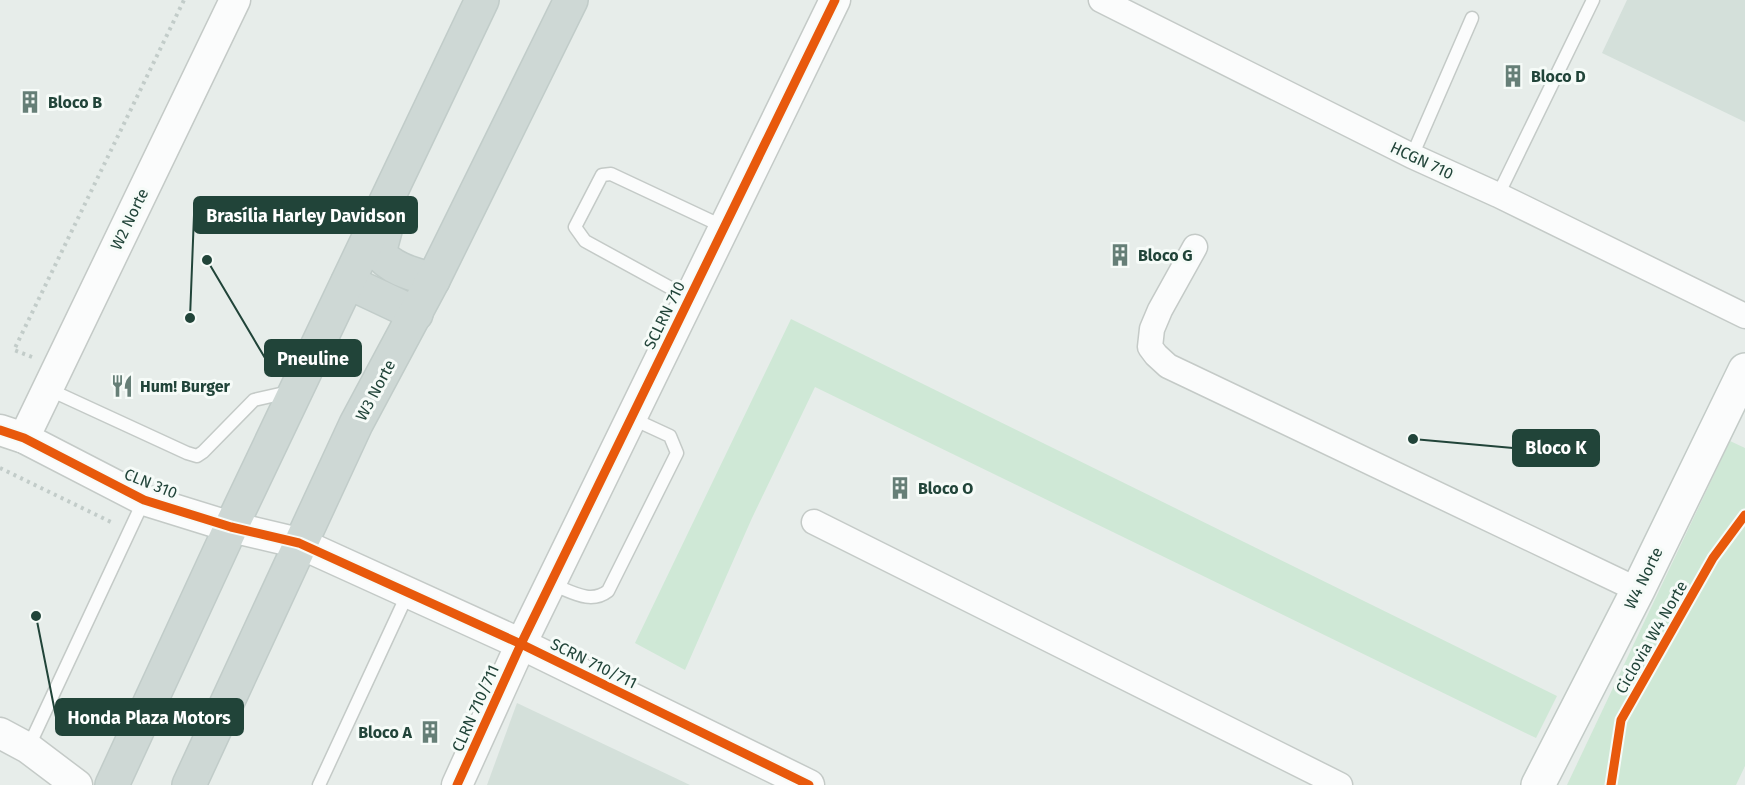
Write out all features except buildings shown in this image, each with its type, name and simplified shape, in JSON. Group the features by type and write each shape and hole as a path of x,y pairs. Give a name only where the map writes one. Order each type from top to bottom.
{"main road":[{"path":"112,785 231,527 482,0"},
{"name":"W3 Norte","path":"189,785 356,424 416,314 571,0"},
{"path":"400,171 380,254 385,261 396,268 433,280"},
{"path":"348,282 416,314"},
{"name":"W4 Norte","path":"1538,785 1638,590 1745,369"}],"street":[{"name":"W2 Norte","path":"12,434 38,378 235,0"},
{"name":"SCLRN 710","path":"521,644 835,0"},
{"name":"HCGN 710","path":"1101,0 1412,156 1498,195 1745,316"},
{"path":"1195,247 1152,329 1150,347 1168,366 1638,590"},
{"name":"CLN 310","path":"12,434 144,500 231,527 299,543"},
{"path":"814,522 1340,785"},
{"name":"SCRN 710/711","path":"299,543 521,644 809,785"},
{"name":"CLRN 710/711","path":"457,785 521,644"},
{"path":"0,733 28,747 77,785"}],"lane":[{"path":"1498,195 1593,0"},
{"path":"1412,156 1472,18"},
{"path":"689,298 585,242 575,227 602,175 611,174 724,227"},
{"path":"38,378 197,456 254,400 296,391"},
{"path":"550,584 592,599 608,591 677,453 670,436 631,418"},
{"path":"28,747 144,500"},
{"path":"320,785 408,593"}],"path":[{"path":"38,378 33,357 14,350 184,0"},
{"path":"0,468 114,523"}],"shaded area":[{"path":"1627,0 1745,0 1745,122 1602,53"},
{"path":"517,703 690,785 487,785"}],"green space":[{"path":"791,319 1557,696 1536,738 815,387 752,518 685,670 635,643"},
{"path":"1730,441 1745,448 1745,766 1736,785 1567,785"}],"cycle path":[{"path":"457,785 521,644 835,0"},
{"path":"0,430 24,438 144,500 231,527 299,543 521,644 809,785"},
{"name":"Ciclovia W4 Norte","path":"1611,785 1621,720 1713,558 1745,515"}],"place":[{"name":"Bloco D","path":"1513,76"},
{"name":"Bloco B","path":"30,102"},
{"name":"Bloco G","path":"1120,255"},
{"name":"Pneuline","path":"207,260"},
{"name":"Brasília Harley Davidson","path":"190,318"},
{"name":"Hum! Burger","path":"122,386"},
{"name":"Bloco K","path":"1413,439"},
{"name":"Bloco O","path":"900,488"},
{"name":"Honda Plaza Motors","path":"36,616"},
{"name":"Bloco A","path":"430,732"}]}
